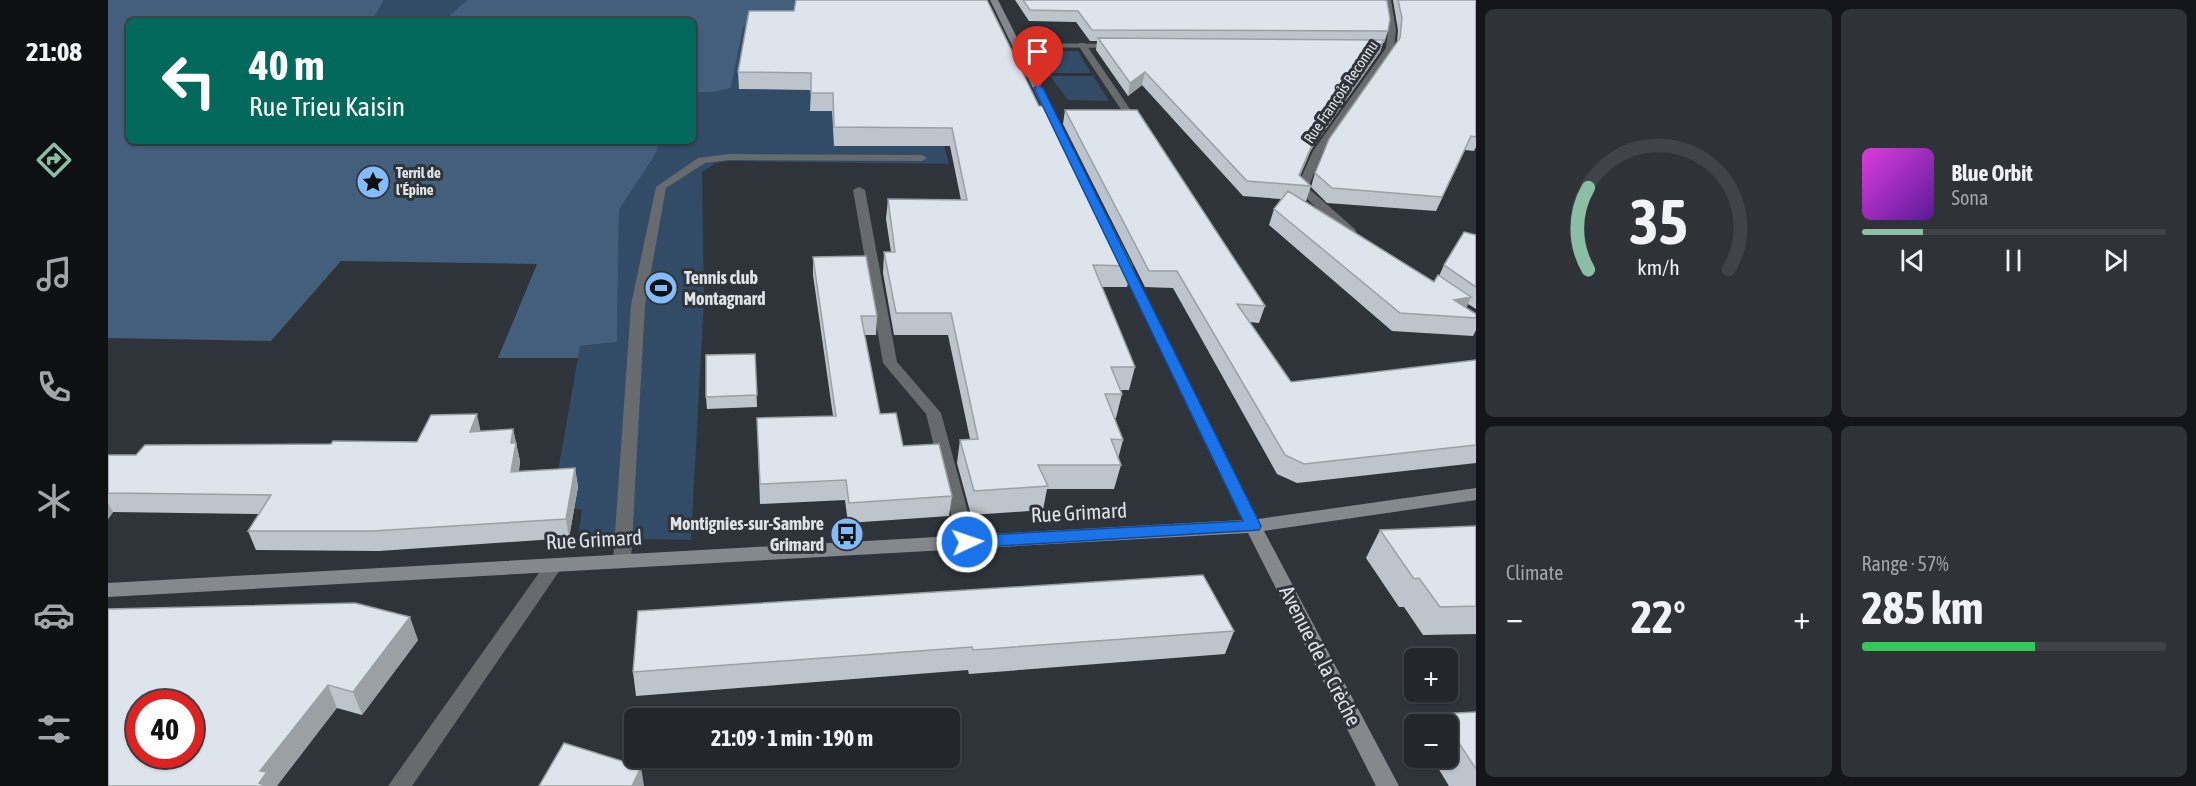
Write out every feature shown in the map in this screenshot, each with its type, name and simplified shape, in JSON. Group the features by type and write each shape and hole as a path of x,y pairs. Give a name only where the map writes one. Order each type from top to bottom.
{"street":[{"path":"994,0 1062,137"},
{"name":"Rue François Reconnu","path":"1363,240 1344,227 1302,189 1318,151 1384,48 1392,30 1385,5"},
{"path":"1017,45 1124,46"},
{"path":"1082,45 1127,112"},
{"path":"622,561 638,305 661,187 702,160 720,158 922,158"},
{"path":"859,190 890,363 933,413 967,542"},
{"name":"Avenue de la Crèche","path":"1114,242 1253,526 1388,786"},
{"name":"Rue Grimard","path":"108,590 1253,526 1476,494"},
{"path":"399,786 554,565"}],"shaded area":[{"name":"Terril de l'Épine","path":"108,0 384,0 374,18 126,18 126,144 659,144 655,155 619,210 617,342 580,346 578,358 498,358 537,264 341,261 271,341 108,338"},
{"path":"384,0 467,0 446,18 374,18"},
{"path":"467,0 798,0 806,28 743,27 731,88 715,92 696,92 696,18 446,18"},
{"name":"Tennis club Montagnard","path":"743,27 912,29 949,164 729,161 716,163 702,172 704,299 691,540 578,538 582,510 575,509 577,487 555,488 580,346 617,342 619,210 655,155 659,144 696,144 696,92 715,92 731,88"},
{"path":"1078,51 1091,73 1049,73 1038,52"},
{"path":"1050,76 1093,76 1109,101 1068,100"}],"building":[{"path":"796,0 987,0 1039,106 1050,106 1132,266 1093,265 1135,367 1111,367 1122,394 1105,394 1123,440 1111,439 1121,465 1038,465 1048,486 974,491 960,440 978,439 951,313 896,313 884,252 895,252 888,199 967,200 952,128 834,127 833,93 811,93 811,73 738,72 749,11 794,11"},
{"path":"1023,0 1385,0 1390,19 1388,31 1092,30 1078,11 1030,10"},
{"path":"1398,0 1476,0 1476,137 1471,136 1442,197 1332,188 1315,173 1329,139 1400,38 1402,18"},
{"path":"1098,38 1384,40 1316,136 1299,175 1311,186 1247,181 1145,72 1130,83"},
{"path":"1065,110 1137,110 1265,306 1237,304 1291,382 1476,360 1476,445 1304,464 1285,455 1177,271 1149,271"},
{"path":"1288,191 1434,282 1438,275 1471,297 1454,300 1476,314 1476,318 1400,313 1274,209"},
{"path":"1464,232 1476,235 1476,287 1444,265"},
{"path":"866,256 877,316 861,316 880,414 896,413 903,446 939,444 952,496 849,503 846,480 760,484 757,418 836,416 813,257"},
{"path":"755,354 757,395 706,397 706,355"},
{"path":"477,414 470,432 513,429 511,443 516,443 511,472 575,468 566,519 372,531 248,531 271,495 108,493 108,455 136,455 145,445 331,444 333,441 417,442 431,415"},
{"path":"1476,526 1476,606 1440,607 1419,578 1414,579 1380,530"},
{"path":"1203,575 1234,631 973,650 972,647 633,672 638,611"},
{"path":"355,603 410,617 353,692 328,685 260,771 267,772 259,783 264,786 108,786 108,609"},
{"path":"1476,712 1476,769 1458,742 1458,714 1440,714"},
{"path":"564,743 624,762 624,768 641,768 632,786 539,786"}],"place":[{"name":"Terril de l'Épine","path":"373,182"},
{"name":"Tennis club Montagnard","path":"661,288"},
{"name":"Montignies-sur-Sambre Grimard","path":"847,534"}],"route":[{"path":"967,542 1253,526 1038,88"}]}
